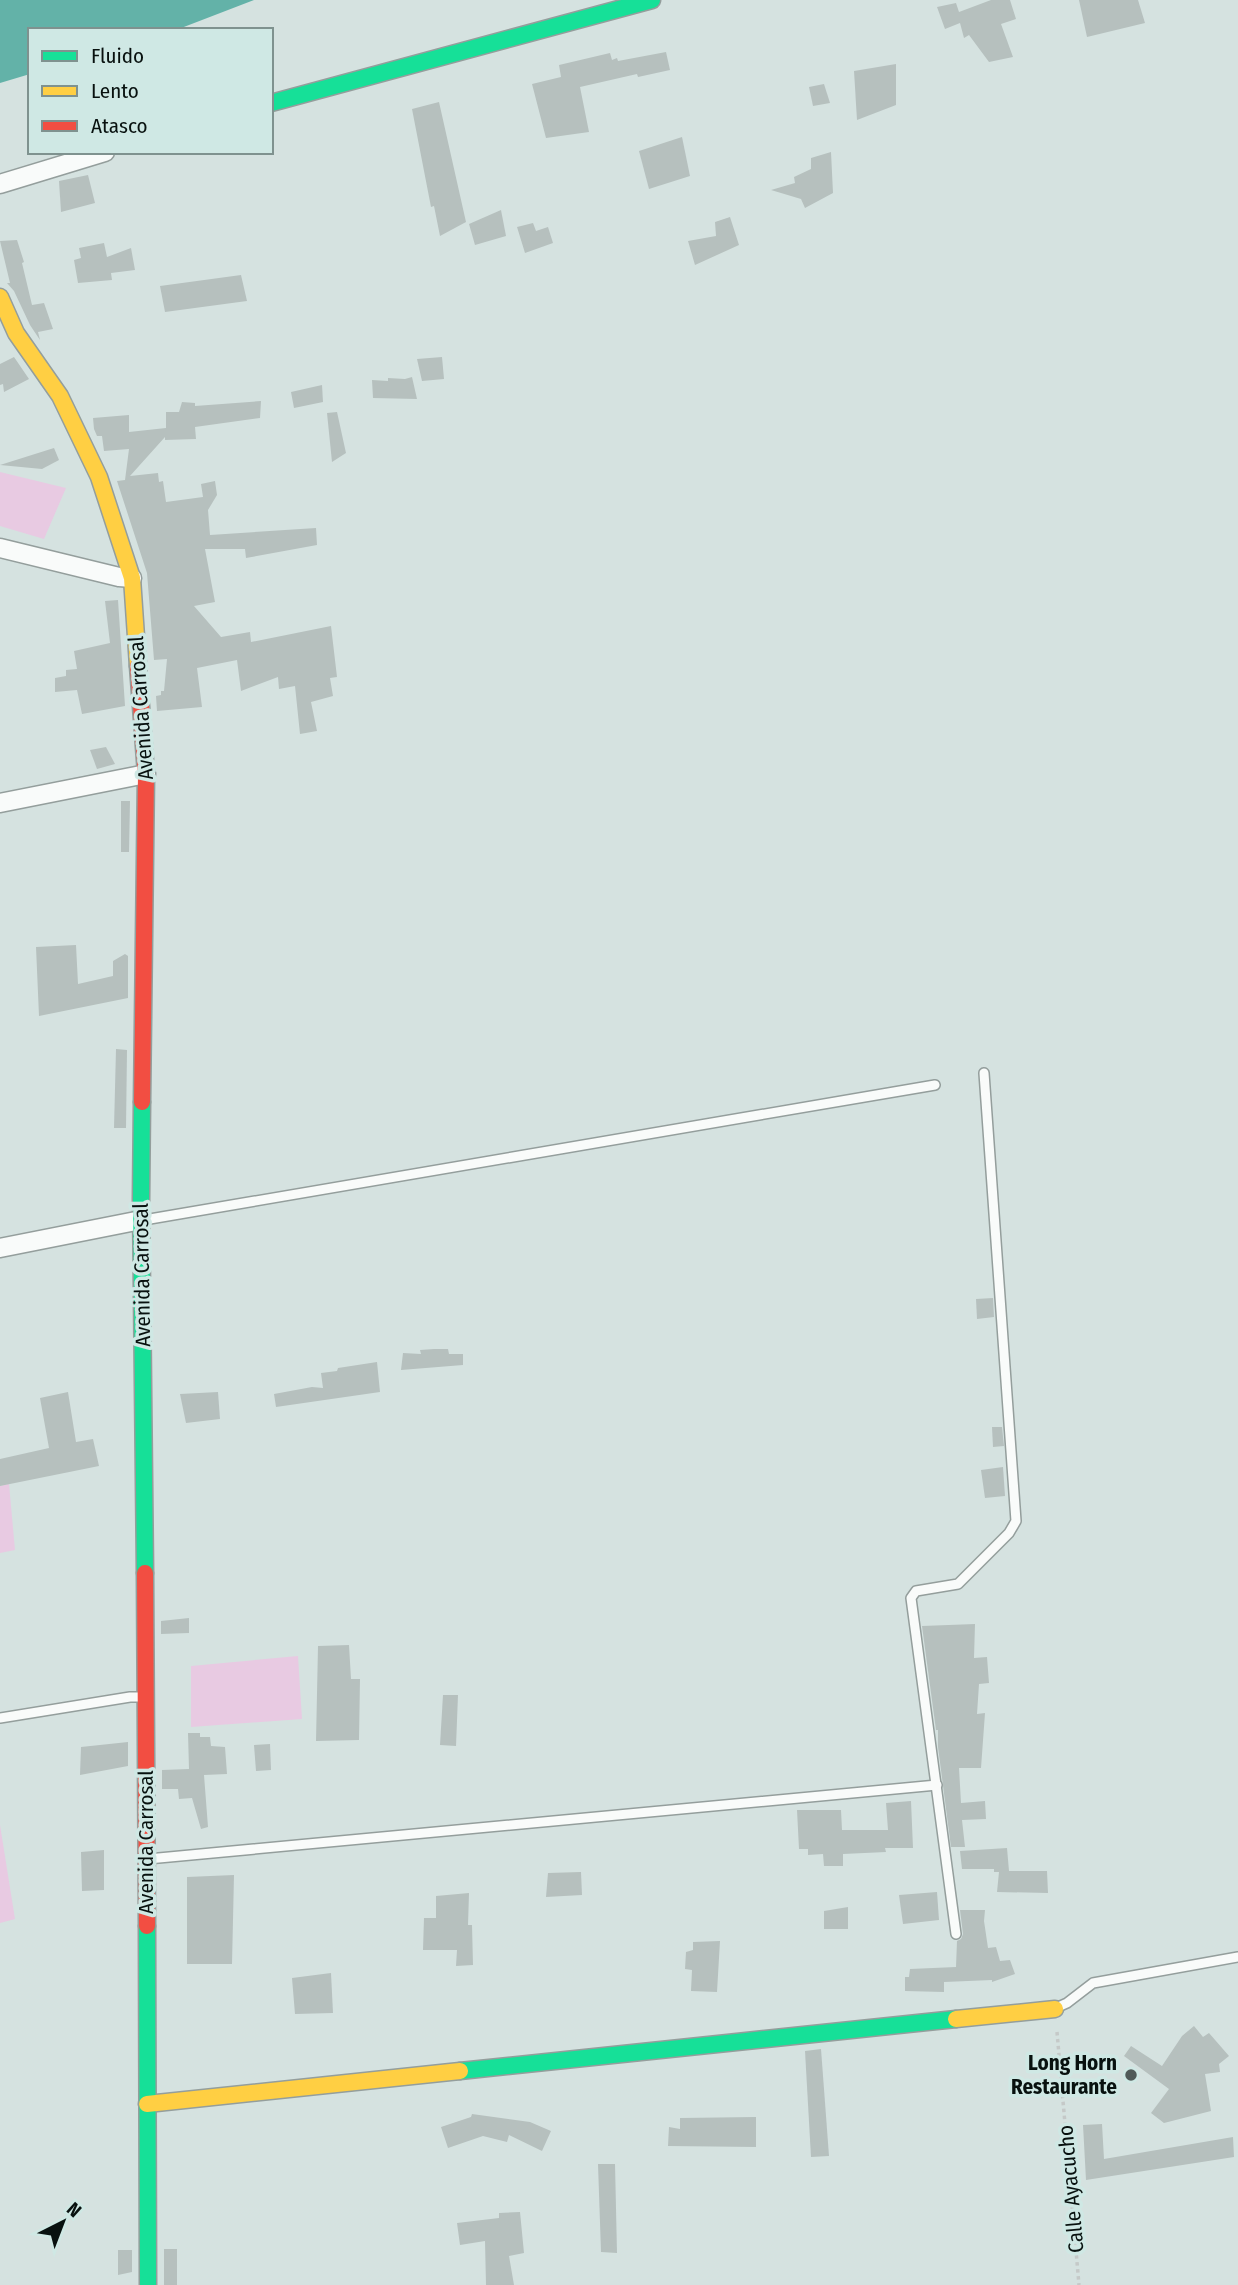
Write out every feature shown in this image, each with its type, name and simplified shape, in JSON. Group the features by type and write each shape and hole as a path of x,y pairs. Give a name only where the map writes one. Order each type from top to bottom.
{"street":[{"path":"273,102 652,0"},
{"path":"0,184 99,154"},
{"name":"Avenida Carrosal","path":"0,297 16,333 60,396 99,477 132,578 146,774 141,1220 148,2285"},
{"path":"0,548 132,578"},
{"path":"0,803 146,774"},
{"path":"0,1248 141,1220"},
{"path":"147,2104 1055,2008"}],"lane":[{"path":"956,1934 911,1598 916,1591 958,1584 1009,1533 1016,1521 984,1073"},
{"path":"141,1220 935,1084"},
{"path":"0,1718 130,1697 146,1697"},
{"path":"146,1859 937,1785"},
{"path":"1055,2008 1068,2003 1093,1983 1238,1957"}],"path":[{"name":"Calle Ayacucho","path":"1055,2008 1079,2285"}],"shaded area":[{"path":"0,472 66,488 44,539 0,526"},
{"path":"9,1484 15,1550 0,1553 0,1486"},
{"path":"298,1656 302,1719 191,1727 191,1666"},
{"path":"0,1825 15,1919 0,1923"}],"water":[{"path":"0,0 254,0 181,28 28,28 28,75 0,83"}],"building":[{"path":"991,0 1010,0 1016,19 1001,24 1013,57 989,62 969,35 964,38 960,23 945,29 937,7 956,3 959,12"},
{"path":"1079,0 1138,0 1145,23 1087,37"},
{"path":"666,52 670,70 638,77 637,74 580,87 589,132 546,138 532,84 561,77 559,65 610,53 612,60 617,58 618,61"},
{"path":"896,64 896,105 857,120 854,71"},
{"path":"824,84 830,103 813,106 809,87"},
{"path":"439,102 466,222 440,236 434,206 431,207 412,109"},
{"path":"682,137 690,176 649,189 639,151"},
{"path":"831,152 833,193 805,208 801,199 771,190 795,183 794,177 811,169 811,158"},
{"path":"88,175 95,203 61,212 59,181"},
{"path":"501,210 506,236 475,245 469,224"},
{"path":"730,217 739,245 695,265 688,241 716,236 715,222"},
{"path":"533,223 536,231 548,227 553,243 525,253 517,227"},
{"path":"17,240 32,305 44,303 53,329 38,332 40,340 7,283 10,283 0,241"},
{"path":"104,243 107,257 131,248 135,270 111,273 112,280 78,283 74,260 81,258 79,248"},
{"path":"241,275 247,301 165,312 160,286"},
{"path":"14,357 29,379 4,392 3,384 0,385 0,364"},
{"path":"442,357 444,379 422,381 417,359"},
{"path":"412,377 417,399 373,398 372,380 388,381 388,378"},
{"path":"322,385 323,402 294,408 291,392"},
{"path":"261,401 260,418 195,427 196,439 165,440 165,437 130,476 158,473 159,482 163,481 166,502 203,497 201,484 215,481 217,495 208,510 210,535 316,528 317,545 246,558 245,549 205,549 215,602 194,606 221,637 250,632 251,642 331,626 337,677 330,678 333,696 311,702 317,731 300,734 295,686 279,689 278,677 241,691 237,660 197,668 202,707 157,711 156,696 164,691 167,659 154,660 147,573 117,481 125,480 129,449 104,451 102,436 97,436 94,429 93,418 129,415 129,432 166,428 166,412 179,412 182,402 195,403 195,406"},
{"path":"337,412 346,453 332,462 327,413"},
{"path":"54,448 59,460 42,469 0,465"},
{"path":"118,600 125,706 82,714 77,690 55,692 55,678 66,676 66,670 77,669 74,651 110,643 105,601"},
{"path":"106,747 115,764 97,769 90,750"},
{"path":"121,801 130,801 129,852 121,852"},
{"path":"76,945 78,984 113,976 113,961 125,954 128,956 128,998 39,1016 36,947"},
{"path":"116,1049 127,1050 126,1128 114,1128"},
{"path":"993,1298 994,1317 977,1319 976,1299"},
{"path":"448,1349 449,1354 463,1354 463,1365 401,1370 403,1353 421,1354 420,1350"},
{"path":"377,1362 380,1392 276,1407 274,1394 312,1387 323,1388 321,1373"},
{"path":"68,1392 76,1442 93,1439 99,1466 0,1486 0,1459 49,1448 40,1398"},
{"path":"218,1392 220,1419 186,1423 180,1394"},
{"path":"992,1427 1002,1427 1004,1446 993,1447"},
{"path":"1003,1467 1005,1496 985,1498 981,1470"},
{"path":"189,1618 189,1633 161,1634 161,1621"},
{"path":"975,1624 974,1658 987,1657 989,1683 979,1684 977,1714 985,1713 981,1768 959,1768 961,1803 985,1801 986,1819 962,1820 965,1847 951,1847 938,1730 922,1626"},
{"path":"349,1645 351,1679 360,1679 359,1740 316,1741 318,1646"},
{"path":"443,1695 458,1695 456,1746 440,1745"},
{"path":"188,1733 200,1733 200,1737 210,1737 211,1746 225,1747 227,1774 204,1775 208,1827 201,1829 192,1798 179,1799 178,1789 162,1789 162,1770 189,1769"},
{"path":"128,1742 128,1766 80,1775 81,1747"},
{"path":"270,1744 271,1770 256,1771 254,1745"},
{"path":"911,1801 913,1848 885,1848 886,1852 843,1854 843,1866 824,1866 823,1854 808,1855 808,1849 799,1849 797,1810 841,1810 842,1830 888,1830 886,1803"},
{"path":"1007,1848 1009,1871 1047,1871 1048,1893 997,1892 999,1872 994,1872 994,1869 962,1869 960,1851"},
{"path":"104,1850 104,1890 82,1891 81,1852"},
{"path":"581,1872 582,1895 546,1897 548,1873"},
{"path":"234,1875 232,1964 187,1964 187,1877"},
{"path":"937,1892 939,1920 903,1924 899,1895"},
{"path":"469,1893 468,1925 472,1925 473,1965 456,1966 457,1950 423,1950 424,1918 436,1918 436,1896"},
{"path":"848,1907 848,1929 824,1929 824,1911"},
{"path":"960,1910 985,1910 988,1948 996,1947 1000,1961 1010,1960 1015,1974 992,1982 944,1982 944,1992 905,1991 905,1977 909,1977 910,1969 956,1967 957,1941 963,1934"},
{"path":"720,1941 717,1992 691,1991 692,1970 685,1969 686,1952 693,1950 693,1942"},
{"path":"331,1973 333,2013 295,2014 292,1978"},
{"path":"1194,2026 1203,2037 1209,2033 1229,2056 1219,2064 1220,2072 1205,2074 1211,2111 1164,2123 1151,2113 1169,2089 1124,2056 1131,2046 1162,2066 1182,2036"},
{"path":"821,2049 829,2156 811,2157 805,2051"},
{"path":"472,2114 530,2122 551,2131 542,2151 509,2135 507,2142 483,2136 448,2148 441,2127 471,2117"},
{"path":"756,2117 756,2147 668,2146 669,2127 680,2129 680,2118"},
{"path":"1102,2124 1104,2159 1233,2137 1234,2157 1086,2180 1083,2125"},
{"path":"598,2164 615,2164 617,2253 601,2252"},
{"path":"520,2212 524,2253 509,2256 514,2285 486,2285 485,2241 460,2245 457,2223 499,2218 499,2213"},
{"path":"164,2249 177,2249 177,2285 164,2285"},
{"path":"118,2250 132,2250 132,2272 118,2275"}],"traffic: fast":[{"path":"273,102 652,0"},
{"path":"142,1102 145,1573"},
{"path":"147,1926 148,2285"},
{"path":"460,2071 956,2019"}],"traffic: slow":[{"path":"0,297 16,333 60,396 99,477 132,578 138,666"},
{"path":"956,2019 1055,2009"},
{"path":"147,2104 460,2071"}],"traffic: jam":[{"path":"138,666 146,774 142,1102"},
{"path":"145,1573 147,1926"}],"place":[{"name":"Long Horn Restaurante","path":"1131,2075"}]}
